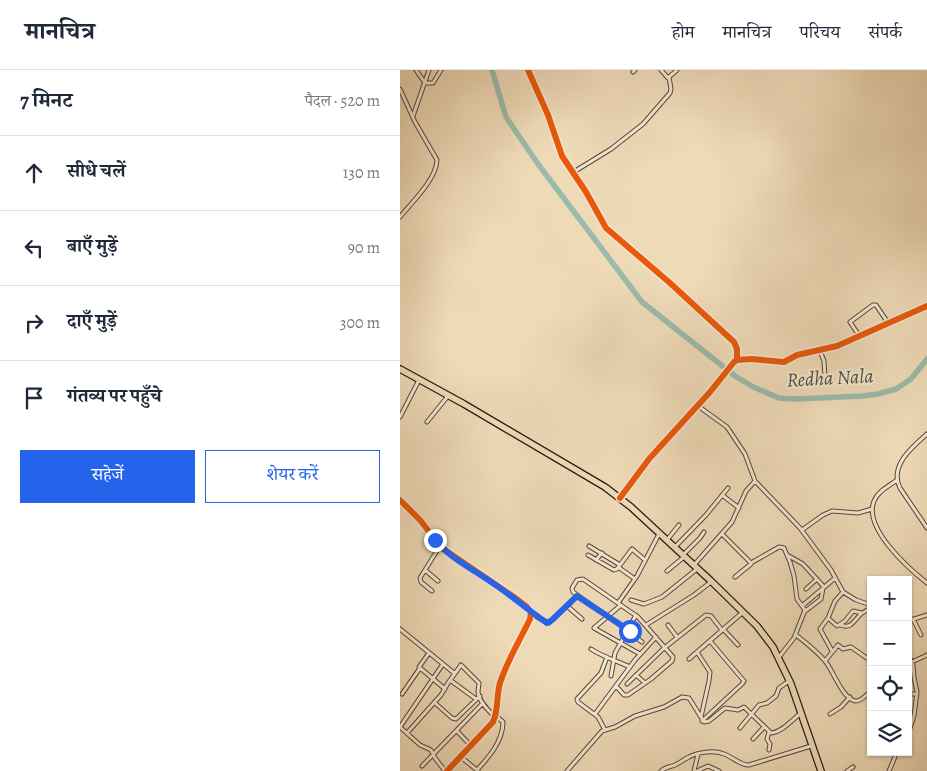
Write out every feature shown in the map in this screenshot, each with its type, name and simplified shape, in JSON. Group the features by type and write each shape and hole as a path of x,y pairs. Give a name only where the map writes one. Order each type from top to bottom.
{"highway":[{"path":"400,369 580,472 620,498 711,581 760,630 778,657 802,712 821,771"}],"street":[{"path":"416,70 425,83"},
{"path":"413,117 429,70"},
{"path":"425,83 433,83 441,70"},
{"path":"528,70 548,115 562,156 606,228 734,342 737,349 737,360"},
{"path":"572,173 611,149 647,120 670,93 671,89 668,79 661,70"},
{"path":"668,79 677,70"},
{"path":"400,89 436,158 437,164 430,179 400,217"},
{"path":"860,337 850,322 873,305 876,305 888,323"},
{"path":"620,498 648,459 698,406 737,360 752,358 784,362 797,355 837,346 860,337 927,306"},
{"path":"820,350 824,362 825,377"},
{"path":"400,417 420,380"},
{"path":"427,422 449,396"},
{"path":"698,406 727,426 742,449 754,481 802,530 843,592 867,604"},
{"path":"927,434 903,458 897,480 900,488 927,528"},
{"path":"897,480 874,499 872,509 874,520 878,531 909,568 927,583"},
{"path":"631,600 644,604 662,597 696,567 732,522 746,491 754,481"},
{"path":"674,548 706,515 728,488"},
{"path":"722,495 739,508"},
{"path":"400,500 420,520 440,546 526,606 531,614 548,623 577,596"},
{"path":"802,530 832,511 858,513 872,509"},
{"path":"667,540 679,525"},
{"path":"667,571 684,556 704,532"},
{"path":"640,654 594,628 619,604 635,579 659,533"},
{"path":"722,534 752,563"},
{"path":"432,591 420,580 440,546"},
{"path":"589,546 602,553 635,579"},
{"path":"735,577 752,563 781,547 784,548 794,576 797,598 804,612"},
{"path":"588,555 611,570 616,570 632,549 645,560"},
{"path":"596,560 602,553"},
{"path":"788,555 803,564 824,587"},
{"path":"425,570 438,581"},
{"path":"616,686 627,696 645,683 673,657 636,616 581,578 578,580 572,590 577,596 628,630 642,642"},
{"path":"802,606 835,578"},
{"path":"806,589 817,579"},
{"path":"646,625 694,595 711,581"},
{"path":"778,657 796,635 804,612 821,600 824,587"},
{"path":"832,651 820,628 828,618 833,604 843,592"},
{"path":"567,606 582,619"},
{"path":"828,618 836,626 847,627 852,625 867,609"},
{"path":"840,625 853,611 862,613"},
{"path":"689,659 743,612"},
{"path":"443,664 400,727 420,745 431,750 446,771 491,726 496,716 501,679 530,620 531,614"},
{"path":"628,684 664,648 706,615 711,616 738,645"},
{"path":"921,635 913,619 927,615"},
{"path":"611,676 613,659 636,616"},
{"path":"668,625 677,637"},
{"path":"400,629 454,673"},
{"path":"796,635 825,661 841,688 854,701 859,700 867,693"},
{"path":"595,714 640,654 656,637"},
{"path":"702,719 744,681 710,641"},
{"path":"825,661 837,646 844,649 850,646 867,658"},
{"path":"591,649 630,667"},
{"path":"402,694 429,652"},
{"path":"697,652 710,672 710,681 702,719"},
{"path":"913,724 917,694 912,662 927,655"},
{"path":"605,730 602,721 578,702 577,699 602,673 607,657"},
{"path":"407,734 435,703 460,665 464,666 479,683 480,696 483,703 503,722 500,739 478,770 461,757"},
{"path":"420,668 445,688"},
{"path":"636,675 645,683"},
{"path":"450,680 476,700"},
{"path":"740,728 759,706 766,704 774,697 779,688 790,681"},
{"path":"912,694 917,694"},
{"path":"435,703 449,716 456,719 480,696"},
{"path":"567,771 598,734 615,728 635,716 664,707 682,697 689,698 702,719 709,721 728,708 738,710 746,707 769,732 776,733 802,712"},
{"path":"830,714 841,708 850,697"},
{"path":"422,766 483,703"},
{"path":"753,739 764,727"},
{"path":"457,731 472,747"},
{"path":"769,732 767,738 770,744 769,750"},
{"path":"661,771 678,764 690,756 698,754 719,752 742,764 749,765 813,745"},
{"path":"698,754 696,771 708,766 719,771"},
{"path":"889,771 895,756"},
{"path":"745,771 749,765"},
{"path":"452,767 457,771"},
{"path":"847,771 852,767"}],"waterway":[{"name":"Redha Nala","path":"492,70 506,117 538,164 642,302 735,376 753,387 779,398 863,396 896,389 911,379 927,359"}],"cycle path":[{"path":"528,70 548,115 562,156 586,192 606,228 734,342 737,349 737,360"},
{"path":"620,498 649,459 737,360 752,359 784,362 797,355 837,346 927,306"},
{"path":"400,500 420,520 442,548 514,597 531,612 530,619 500,683 493,722 447,771"}],"route":[{"path":"435,540 446,551 526,606 531,614 540,617 547,623 577,596 630,631"}]}
